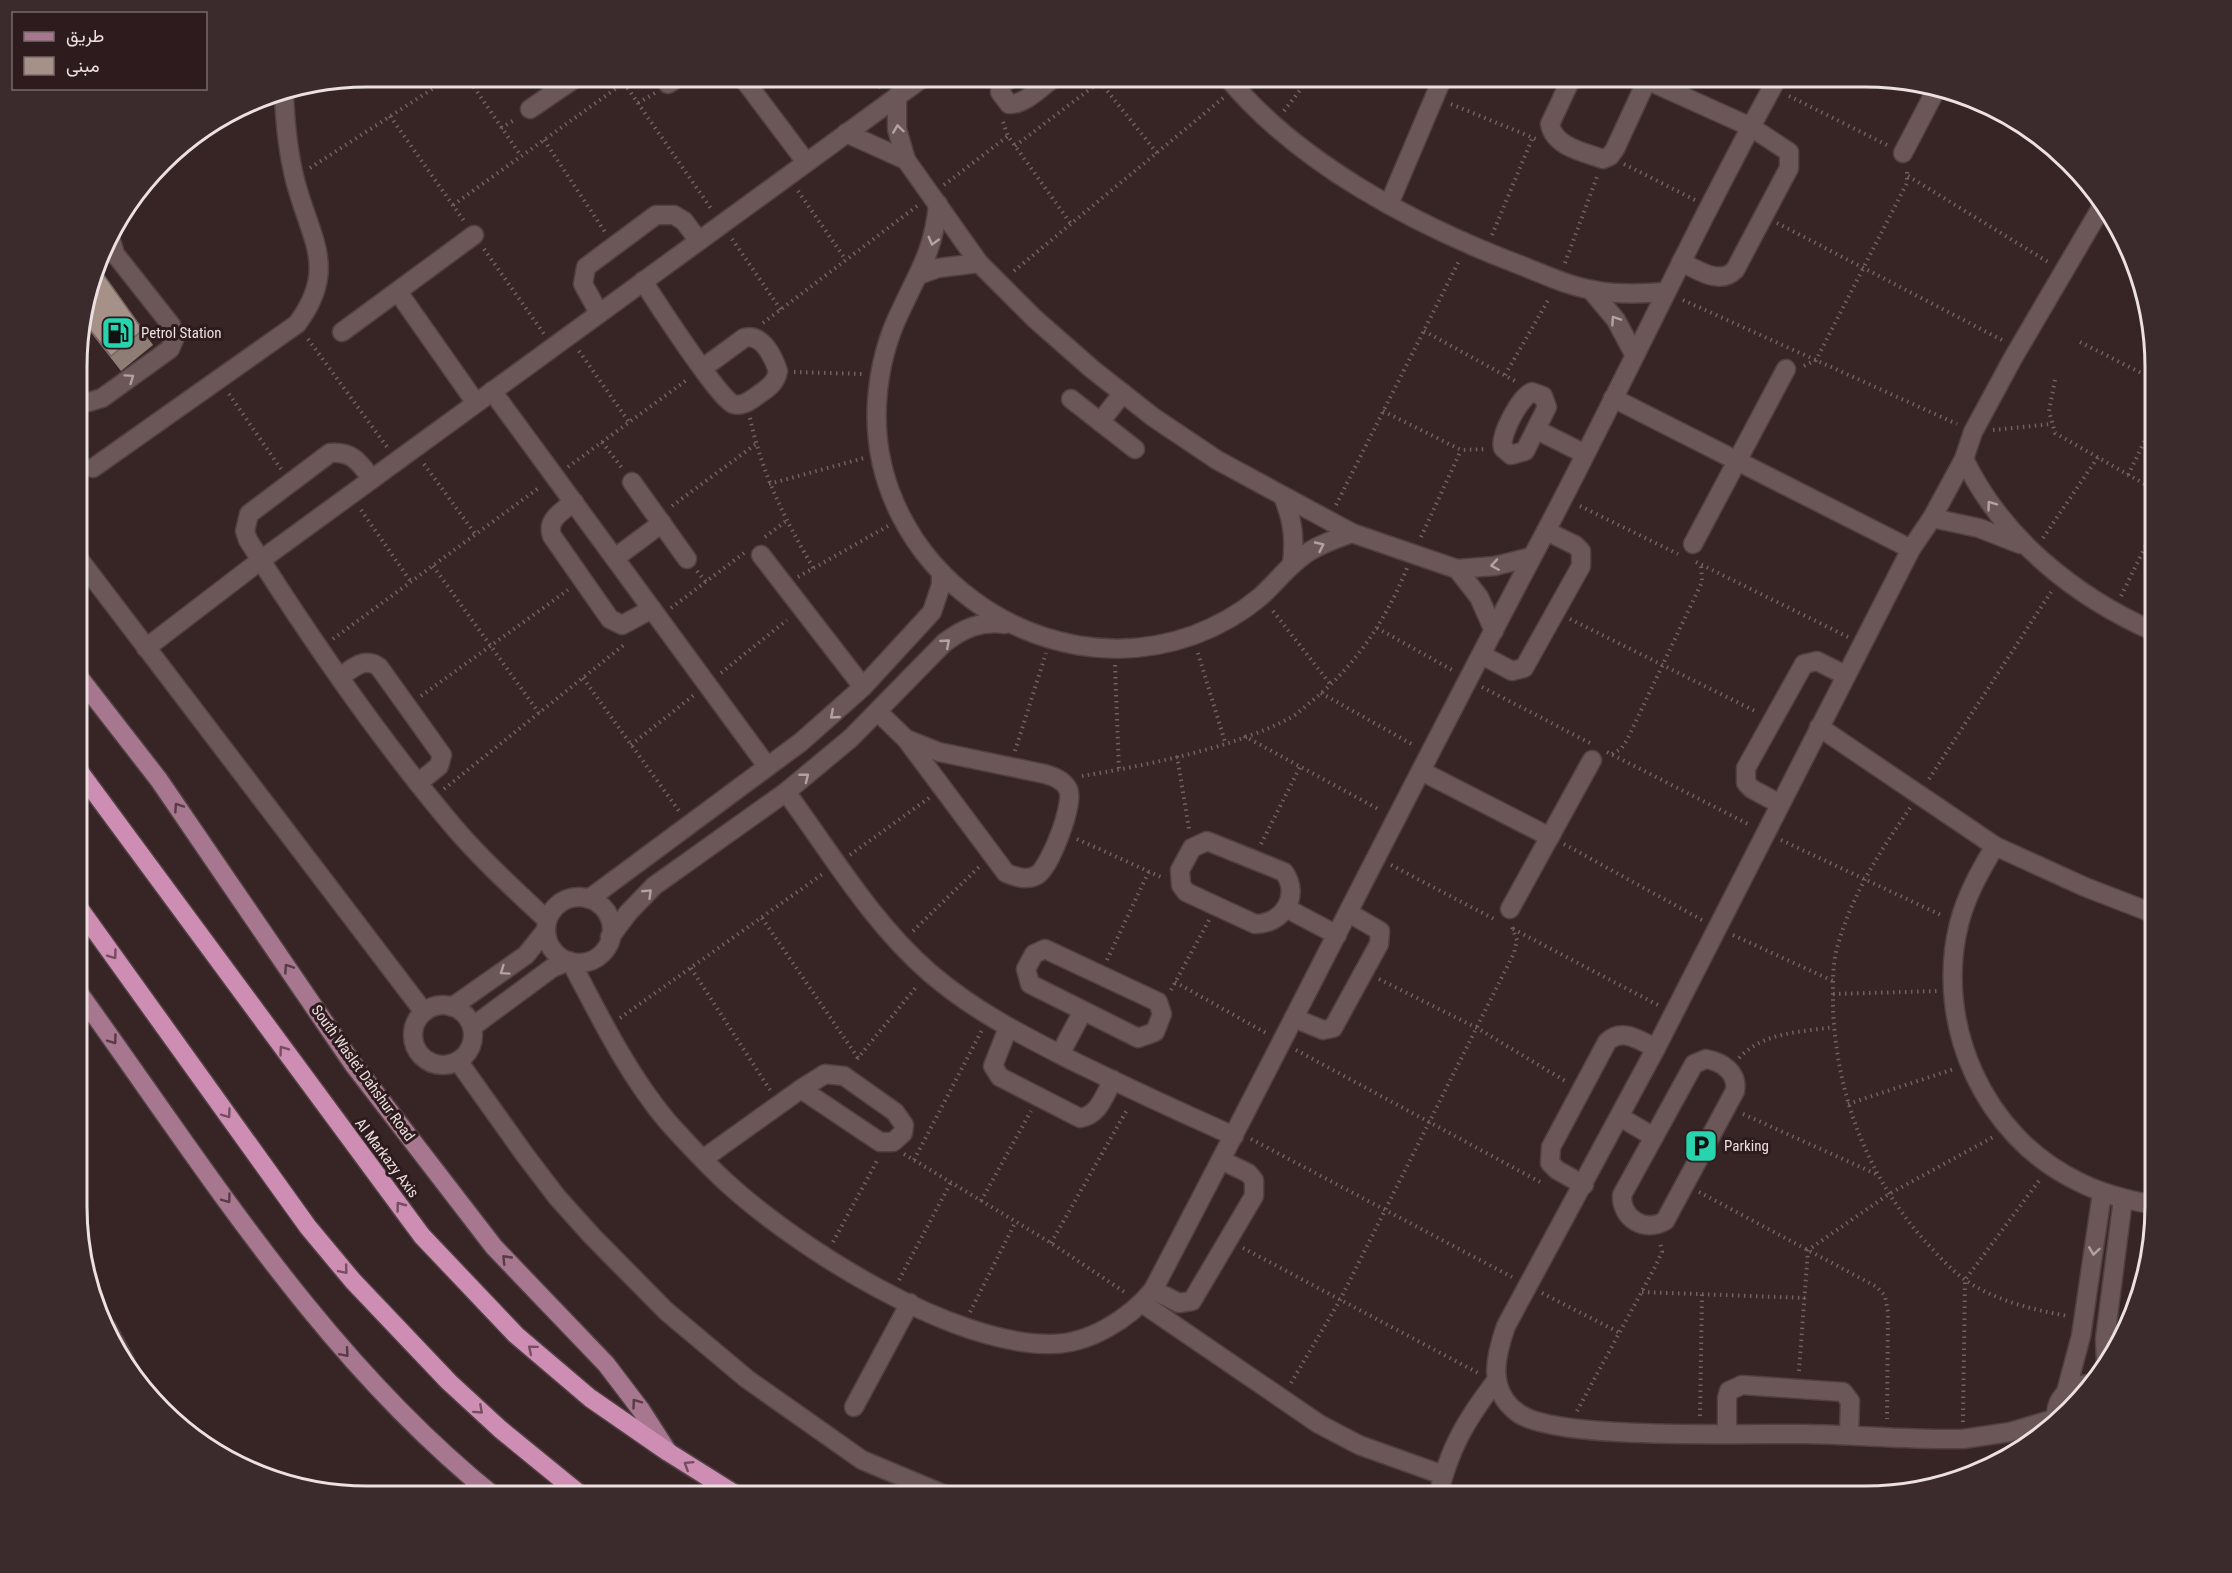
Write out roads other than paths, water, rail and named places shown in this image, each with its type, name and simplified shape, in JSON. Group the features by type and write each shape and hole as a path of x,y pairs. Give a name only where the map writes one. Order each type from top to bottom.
{"highway":[{"name":"Al Markazy Axis","path":"87,782 422,1236 516,1335 590,1398 722,1486"},
{"path":"87,919 308,1227 353,1281 449,1382 500,1429 570,1486"}],"main road":[{"name":"South Waslet Dahshur Road","path":"87,687 159,780 353,1064 494,1246 606,1364 641,1410 668,1452"},
{"path":"87,1004 319,1322 389,1401 433,1444 482,1486"}],"street":[{"path":"530,110 563,87"},
{"path":"750,87 806,162"},
{"path":"146,648 261,560 846,133 901,87"},
{"path":"901,87 897,129 906,160 979,263 1034,318 1123,393 1217,460 1284,499 1352,533 1457,569 1495,566 1531,557"},
{"path":"1001,87 1000,92 1009,104 1013,105 1041,87"},
{"path":"1237,87 1275,124 1348,181 1468,244 1559,280 1591,290 1628,294 1665,292"},
{"path":"1389,204 1438,87"},
{"path":"1567,87 1550,124 1552,133 1558,141 1607,158 1639,87"},
{"path":"1663,87 1750,127 1790,152 1789,168 1730,275 1717,278 1681,262"},
{"path":"372,479 357,459 340,452 330,453 249,514 245,531 261,560 340,676 418,783 493,869 546,925 552,950 570,962 632,1076 703,1159 748,1201 826,1256 891,1294 963,1326 1017,1342 1053,1344 1087,1338 1147,1297 1235,1134 1546,531 1665,292 1773,87"},
{"path":"1903,153 1933,96"},
{"path":"93,468 297,324 310,306 318,284 320,261 295,179 285,100"},
{"path":"846,133 906,160"},
{"path":"934,200 934,237 919,275 899,312 881,375 877,428 880,454 888,486 902,518 941,572 984,609 1009,624 1050,640 1082,647 1141,648 1192,635 1218,625 1261,596 1292,564 1310,550 1352,533"},
{"path":"2044,1422 2010,1432 1963,1438 1568,1428 1537,1423 1518,1414 1504,1400 1495,1382 1497,1352 1506,1326 1656,1048 1911,549 1932,518 1964,459 1973,432 2018,349 2099,212"},
{"path":"599,313 586,292 583,276 586,267 656,215 674,215 684,221 699,241"},
{"path":"342,332 474,235"},
{"path":"87,402 102,398 170,349 175,337 171,325 112,251"},
{"path":"919,275 938,268 979,263"},
{"path":"643,281 703,368 726,400 732,404 747,403 773,384 778,371 758,338 751,336 744,338 703,368"},
{"path":"1591,290 1616,320 1634,354"},
{"path":"398,292 476,403"},
{"path":"1688,553 1786,369"},
{"path":"492,392 767,766"},
{"path":"1532,392 1543,396 1548,403 1537,430 1521,454 1511,455 1506,452 1502,444 1525,396 1532,392"},
{"path":"1100,422 1123,393"},
{"path":"1613,398 1911,549"},
{"path":"1071,399 1135,449"},
{"path":"1537,430 1585,454"},
{"path":"1964,459 1990,504 2029,549 2061,576 2114,611 2145,627"},
{"path":"632,482 687,559"},
{"path":"1284,499 1292,520 1295,542 1292,564"},
{"path":"574,502 553,519 550,530 582,579 615,623 622,625 655,613"},
{"path":"1932,518 1979,528 2029,549"},
{"path":"615,558 660,520"},
{"path":"1482,655 1512,670 1524,668 1581,566 1581,551 1575,545 1546,531"},
{"path":"757,549 863,687"},
{"path":"1457,569 1479,597 1494,630"},
{"path":"87,570 424,1012"},
{"path":"589,899 801,742 863,687 932,612 939,592 941,572"},
{"path":"472,1027 544,974 570,962 591,960 600,955 628,913 654,886 820,766 878,712 919,667 960,630 976,624 1009,624"},
{"path":"340,676 367,661 374,664 408,706 442,755 439,766 418,783"},
{"path":"1780,804 1752,789 1746,783 1746,768 1804,664 1817,661 1845,675"},
{"path":"878,712 906,739 990,856 1006,873 1021,879 1037,875 1048,862 1070,803 1069,791 1060,779 939,752 906,739"},
{"path":"1819,727 1995,846 2085,887 2145,910"},
{"path":"1510,909 1596,751"},
{"path":"1426,762 1550,837"},
{"path":"786,792 900,944 929,972 989,1017 1008,1028 1137,1093 1235,1134"},
{"path":"1207,841 1216,842 1284,873 1290,880 1291,899 1286,908 1274,921 1255,924 1186,892 1181,885 1180,870 1192,848 1207,841"},
{"path":"1995,846 1973,883 1959,924 1953,957 1953,991 1958,1028 1969,1064 1986,1098 2009,1128 2050,1166 2102,1193 2145,1203"},
{"path":"452,1007 526,955 546,925 552,910 569,899 589,899 605,910 611,928 610,937"},
{"path":"1286,908 1337,935"},
{"path":"1294,1018 1323,1030 1333,1028 1379,944 1380,931 1348,913"},
{"path":"1045,949 1158,1002 1162,1020 1155,1032 1144,1038 1138,1038 1083,1011 1030,984 1026,969 1034,954 1045,949"},
{"path":"438,1006 452,1007 465,1014 472,1027 472,1043 458,1061 443,1065 427,1060 421,1055 416,1048 413,1033 415,1025 424,1012 438,1006"},
{"path":"1060,1054 1083,1011"},
{"path":"1008,1028 993,1066 1000,1077 1080,1118 1088,1117 1098,1108 1113,1080"},
{"path":"1584,1185 1557,1170 1550,1163 1551,1147 1612,1037 1625,1034 1656,1048"},
{"path":"1699,1060 1712,1060 1731,1071 1736,1084 1726,1107 1665,1221 1651,1226 1628,1217 1622,1203 1622,1195 1654,1137 1699,1060"},
{"path":"458,1061 557,1197 628,1274 706,1346 789,1411 862,1460 924,1486"},
{"path":"703,1159 801,1089 825,1074 843,1076 901,1118 903,1133 898,1139 886,1144 874,1139 801,1089"},
{"path":"1620,1117 1654,1137"},
{"path":"1147,1297 1179,1304 1192,1301 1254,1196 1254,1180 1248,1173 1221,1160"},
{"path":"2057,1410 2060,1400 2066,1392 2081,1336 2102,1193"},
{"path":"2105,1350 2123,1199"},
{"path":"1147,1297 1281,1400 1359,1445 1443,1475"},
{"path":"854,1407 910,1303"},
{"path":"1440,1486 1454,1442 1495,1382"},
{"path":"1727,1433 1727,1398 1730,1391 1742,1385 1843,1392 1850,1401 1849,1435"},
{"path":"2066,1392 2080,1386"}],"place":[{"name":"Petrol Station","path":"118,333"},
{"name":"Parking","path":"1701,1146"}]}
